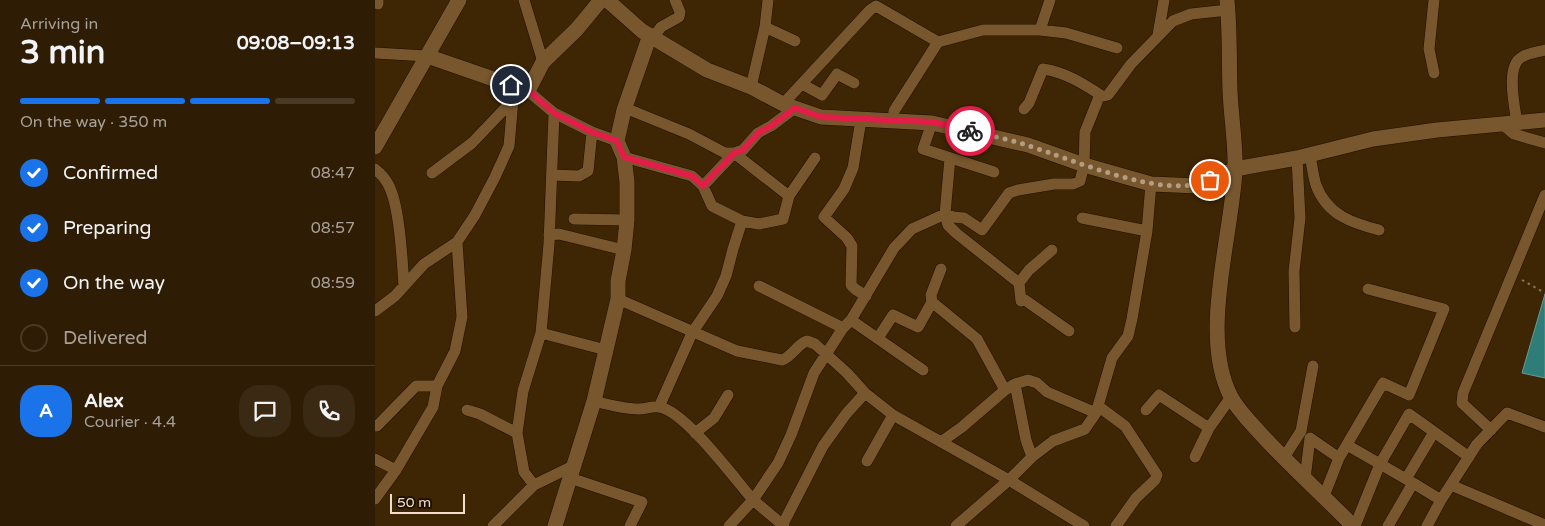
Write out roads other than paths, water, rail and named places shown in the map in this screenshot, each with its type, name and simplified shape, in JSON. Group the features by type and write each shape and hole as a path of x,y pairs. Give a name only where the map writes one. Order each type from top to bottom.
{"street":[{"path":"375,147 459,0"},
{"path":"523,0 543,62"},
{"path":"432,173 472,144 513,100 528,90 543,62 577,29 601,0"},
{"path":"607,0 642,31 707,70 751,87 789,106 821,117 933,122 1028,145 1084,165 1151,184 1198,186 1235,169 1304,157 1373,139 1437,130 1545,120"},
{"path":"555,526 594,401 618,299 618,281 627,220 627,182 624,157 617,141 624,110 651,36 664,24 679,17 680,12 675,0"},
{"path":"751,87 765,27 768,0"},
{"path":"1040,30 1050,0"},
{"path":"1158,34 1164,0"},
{"path":"1434,0 1429,49 1434,73"},
{"path":"624,110 630,110 689,134 725,153 734,153 743,150 758,133 771,126 789,106 802,84 870,10 880,3 938,42"},
{"path":"729,526 753,500 778,463 791,435 814,373 866,296 894,248 912,229 945,214 964,218 982,230 1009,194 1018,190 1054,184 1073,184 1080,181 1084,165 1085,132 1099,97 1108,95 1131,64 1173,20 1228,5 1230,92 1235,169 1222,261 1218,319 1219,362 1231,397 1247,419 1283,459 1354,526 1381,464 1409,414 1469,457"},
{"path":"765,27 795,42"},
{"path":"893,121 894,111 938,42 983,30 1040,30 1066,33 1117,48"},
{"path":"1545,50 1521,57 1516,62 1511,87 1510,124 1514,134 1545,143"},
{"path":"375,53 427,56 528,90 554,113 592,132 617,141"},
{"path":"1024,109 1029,103 1043,69 1064,74 1103,96"},
{"path":"802,84 822,95 837,74 854,83"},
{"path":"375,311 395,296 424,264 457,242 479,208 509,146 513,100"},
{"path":"534,485 524,472 517,433 523,390 541,333 549,235 554,113"},
{"path":"861,120 853,168 844,189 824,217 847,238 852,246 851,285 866,296"},
{"path":"933,122 923,149 994,172"},
{"path":"552,175 579,176 588,171 592,132"},
{"path":"703,186 734,153"},
{"path":"734,153 789,196"},
{"path":"624,157 692,176 703,186 713,206 742,221 759,224 783,219 789,196 815,158"},
{"path":"1304,157 1316,185 1330,208 1353,223 1379,230"},
{"path":"1295,327 1294,270 1304,157"},
{"path":"950,158 945,214 949,225 956,233 1019,283"},
{"path":"375,169 383,176 393,197 400,235 404,286"},
{"path":"956,526 1009,480 1032,457 1053,441 1085,430 1097,410 1112,358 1127,336 1138,292 1147,231 1151,184"},
{"path":"1491,430 1462,403 1463,393 1545,195"},
{"path":"1082,218 1147,231"},
{"path":"574,219 627,220"},
{"path":"659,407 692,333 717,296 726,276 742,221"},
{"path":"549,235 559,234 624,250"},
{"path":"375,499 396,470 433,407 437,386 455,351 462,317 457,242"},
{"path":"1052,250 1029,270 1019,283 1021,301 1025,300 1069,332"},
{"path":"878,338 893,315 918,328 932,302 931,295 941,269"},
{"path":"759,286 878,338 923,370"},
{"path":"1324,496 1339,458 1383,383 1409,395 1444,309 1368,289"},
{"path":"618,299 692,333 737,351 772,359 783,360 790,358 801,343 807,341 815,344 847,373 865,393 893,416 1009,480 1084,526"},
{"path":"932,302 977,339 1010,387 1032,457"},
{"path":"541,333 606,350"},
{"path":"1283,459 1301,431 1313,366"},
{"path":"941,442 1010,387 1028,380 1037,383 1047,392 1097,410 1125,426 1157,475 1155,480 1137,498 1116,526"},
{"path":"375,426 416,386 437,386"},
{"path":"594,401 612,406 640,409 659,407 677,416 695,433 753,500 783,526 823,446 846,414 865,393"},
{"path":"695,433 714,418 728,396"},
{"path":"1146,410 1159,396 1209,428"},
{"path":"1195,457 1209,428 1231,397"},
{"path":"467,410 481,414 517,433"},
{"path":"1427,526 1441,500 1477,444 1507,413 1545,427"},
{"path":"867,461 893,416"},
{"path":"1388,526 1434,432"},
{"path":"1305,479 1310,438 1339,458"},
{"path":"1347,445 1441,500"},
{"path":"375,459 396,470"},
{"path":"493,526 534,485 572,472 642,502 630,526"},
{"path":"1451,485 1545,525"},
{"path":"1060,526 1066,516"}],"water":[{"path":"1545,294 1545,378 1522,373"}]}
